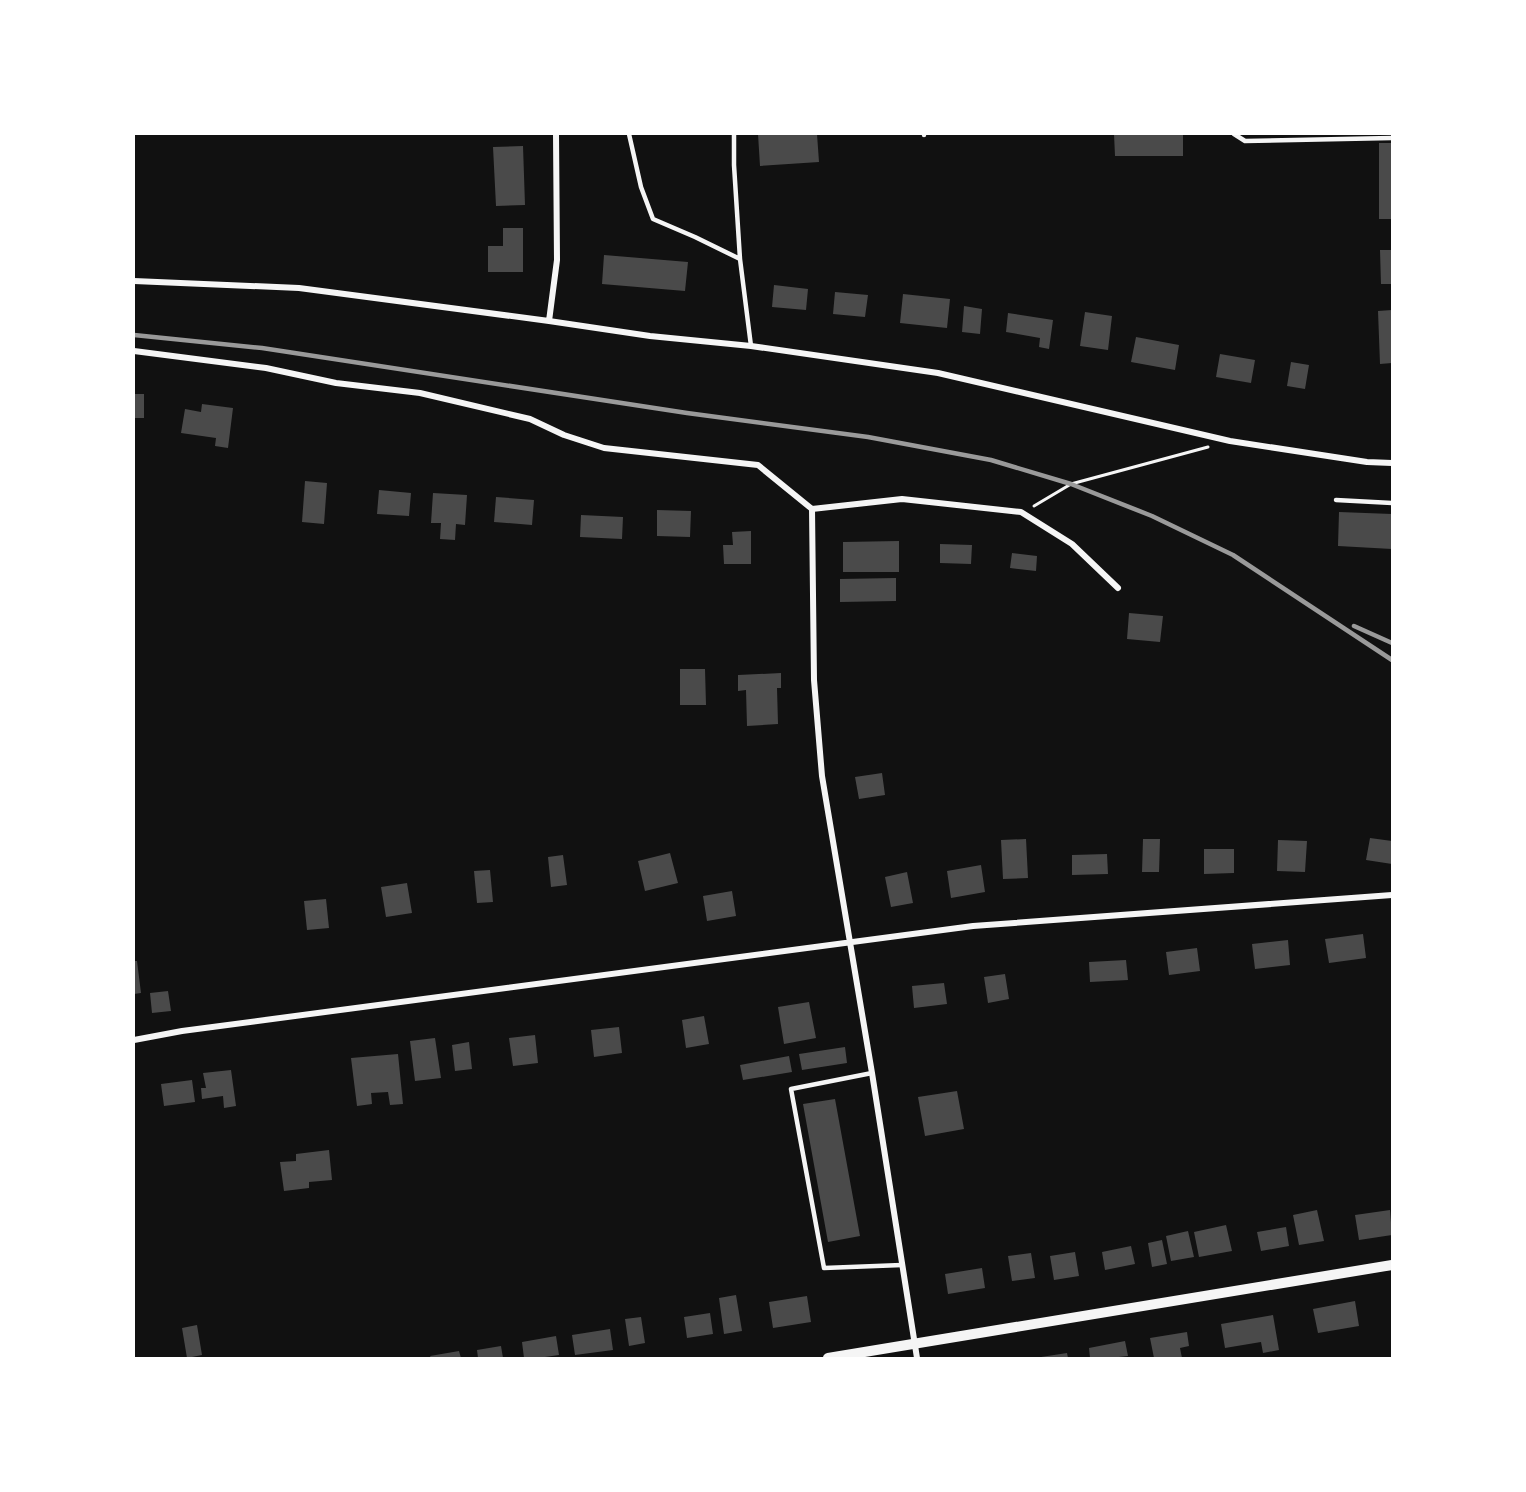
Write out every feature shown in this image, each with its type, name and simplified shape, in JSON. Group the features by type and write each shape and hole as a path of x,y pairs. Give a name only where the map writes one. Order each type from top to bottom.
{"street":[{"path":"549,321 557,260 556,134"},
{"path":"134,281 299,288 650,336 751,346 938,373 1230,441 1368,462 1392,463"},
{"path":"134,351 266,368 336,383 420,393 530,419 564,435 604,448 758,465 812,509 902,499 1021,512 1072,544 1118,588"},
{"path":"812,509 814,680 822,776 918,1359"},
{"path":"134,1040 182,1031 974,926 1392,895"},
{"path":"828,1359 1392,1265"}],"lane":[{"path":"629,134 641,188 653,219 740,259"},
{"path":"734,134 740,259 751,346"},
{"path":"1234,134 1245,141 1392,138"},
{"path":"1336,500 1392,503"},
{"path":"872,1073 791,1089 824,1268 902,1264"}],"path":[{"path":"1021,512 1071,484 1208,447"}],"building":[{"path":"758,134 817,134 819,162 760,166"},
{"path":"1114,134 1183,134 1183,156 1115,156"},
{"path":"1379,143 1392,143 1392,219 1379,219"},
{"path":"523,146 525,205 496,206 493,147"},
{"path":"503,228 523,228 523,272 488,272 488,246 503,246"},
{"path":"1380,250 1392,250 1392,284 1381,284"},
{"path":"604,255 688,262 685,291 602,284"},
{"path":"774,285 808,289 806,310 772,307"},
{"path":"835,292 868,295 865,317 833,314"},
{"path":"903,294 950,299 947,328 900,323"},
{"path":"964,306 982,309 980,334 962,332"},
{"path":"1392,310 1392,363 1380,364 1378,311"},
{"path":"1085,312 1112,316 1108,350 1080,346"},
{"path":"1008,313 1053,320 1049,349 1039,347 1040,338 1006,332"},
{"path":"1136,337 1179,345 1175,370 1131,362"},
{"path":"1220,354 1255,360 1251,383 1216,377"},
{"path":"1291,362 1309,365 1305,389 1287,386"},
{"path":"134,394 144,394 144,418 134,418"},
{"path":"202,404 233,408 228,448 215,446 216,438 181,433 185,409 201,412"},
{"path":"305,481 327,483 324,524 302,522"},
{"path":"379,490 411,493 409,516 377,514"},
{"path":"433,493 467,495 465,525 456,524 455,540 440,539 441,523 431,523"},
{"path":"496,497 534,500 532,525 494,522"},
{"path":"657,510 691,511 690,537 657,536"},
{"path":"1339,512 1392,514 1392,549 1338,546"},
{"path":"581,515 623,517 622,539 580,537"},
{"path":"751,531 751,564 724,564 723,545 733,545 732,532"},
{"path":"899,541 899,572 843,572 843,542"},
{"path":"940,544 972,545 971,564 940,563"},
{"path":"1012,553 1037,556 1036,571 1010,568"},
{"path":"896,578 896,601 840,602 840,579"},
{"path":"1129,613 1163,616 1160,642 1127,639"},
{"path":"680,669 705,669 706,705 680,705"},
{"path":"781,673 781,688 777,688 778,724 747,726 746,690 738,691 738,675"},
{"path":"882,773 885,795 859,799 855,777"},
{"path":"1370,838 1392,841 1392,864 1366,860"},
{"path":"1026,839 1028,878 1003,879 1001,840"},
{"path":"1143,839 1160,839 1159,872 1142,872"},
{"path":"1278,840 1307,841 1305,872 1277,871"},
{"path":"1204,849 1234,849 1234,873 1204,874"},
{"path":"670,853 678,883 645,891 638,861"},
{"path":"1107,854 1108,874 1072,875 1072,855"},
{"path":"563,855 567,885 551,887 548,857"},
{"path":"981,865 985,892 951,898 947,871"},
{"path":"490,870 493,902 477,903 474,871"},
{"path":"907,872 913,903 891,907 885,877"},
{"path":"407,883 412,913 386,917 381,887"},
{"path":"732,891 736,916 707,921 703,896"},
{"path":"326,899 329,928 307,930 304,901"},
{"path":"1363,934 1366,958 1329,963 1325,939"},
{"path":"1288,940 1290,965 1255,969 1252,944"},
{"path":"1197,948 1200,971 1169,975 1166,952"},
{"path":"1126,960 1128,980 1090,982 1089,962"},
{"path":"134,961 137,961 141,993 134,994"},
{"path":"1005,974 1009,999 988,1003 984,977"},
{"path":"944,983 947,1004 914,1008 912,986"},
{"path":"168,991 171,1011 152,1013 150,993"},
{"path":"809,1002 816,1038 784,1044 778,1007"},
{"path":"704,1016 709,1044 686,1048 682,1020"},
{"path":"619,1027 622,1053 594,1057 591,1030"},
{"path":"535,1035 538,1063 513,1066 509,1038"},
{"path":"435,1038 441,1078 415,1081 410,1041"},
{"path":"469,1042 472,1069 455,1071 452,1045"},
{"path":"845,1047 847,1063 802,1070 799,1054"},
{"path":"398,1054 403,1104 390,1105 388,1092 371,1093 372,1104 357,1106 351,1058"},
{"path":"789,1056 792,1072 743,1080 740,1065"},
{"path":"231,1070 236,1106 224,1108 223,1096 202,1099 201,1088 206,1088 203,1073"},
{"path":"192,1080 195,1102 164,1106 161,1084"},
{"path":"957,1091 964,1129 925,1136 918,1097"},
{"path":"835,1099 860,1236 828,1242 803,1104"},
{"path":"329,1150 332,1180 309,1182 309,1188 284,1191 280,1162 296,1161 296,1154"},
{"path":"1317,1210 1324,1241 1299,1245 1293,1215"},
{"path":"1390,1210 1392,1235 1359,1240 1355,1215"},
{"path":"1226,1225 1232,1251 1199,1257 1194,1232"},
{"path":"1286,1227 1289,1246 1261,1251 1257,1232"},
{"path":"1188,1231 1194,1257 1171,1261 1166,1236"},
{"path":"1162,1240 1167,1264 1152,1267 1148,1243"},
{"path":"1131,1246 1135,1264 1105,1270 1102,1252"},
{"path":"1075,1252 1079,1276 1054,1280 1050,1256"},
{"path":"1031,1253 1035,1278 1012,1281 1008,1256"},
{"path":"982,1268 985,1288 948,1294 945,1274"},
{"path":"736,1295 742,1331 724,1334 719,1298"},
{"path":"807,1296 811,1322 773,1328 769,1302"},
{"path":"1355,1301 1359,1326 1318,1333 1313,1309"},
{"path":"710,1313 713,1334 687,1338 684,1317"},
{"path":"1273,1315 1279,1350 1263,1353 1261,1342 1225,1348 1221,1324"},
{"path":"641,1317 645,1343 629,1346 625,1319"},
{"path":"197,1325 202,1355 187,1358 182,1328"},
{"path":"610,1329 613,1350 575,1355 572,1335"},
{"path":"1187,1332 1189,1346 1180,1348 1182,1358 1154,1358 1150,1338"},
{"path":"556,1336 559,1355 524,1358 522,1342"},
{"path":"1125,1341 1128,1356 1090,1358 1089,1348"},
{"path":"501,1346 503,1358 478,1358 477,1350"},
{"path":"459,1351 461,1358 431,1358 430,1356"},
{"path":"1067,1353 1068,1358 1041,1358 1041,1357"}],"railway":[{"path":"134,335 262,348 687,413 868,437 991,460 1071,484 1152,516 1233,555 1392,660"},
{"path":"1354,626 1392,643"}]}
